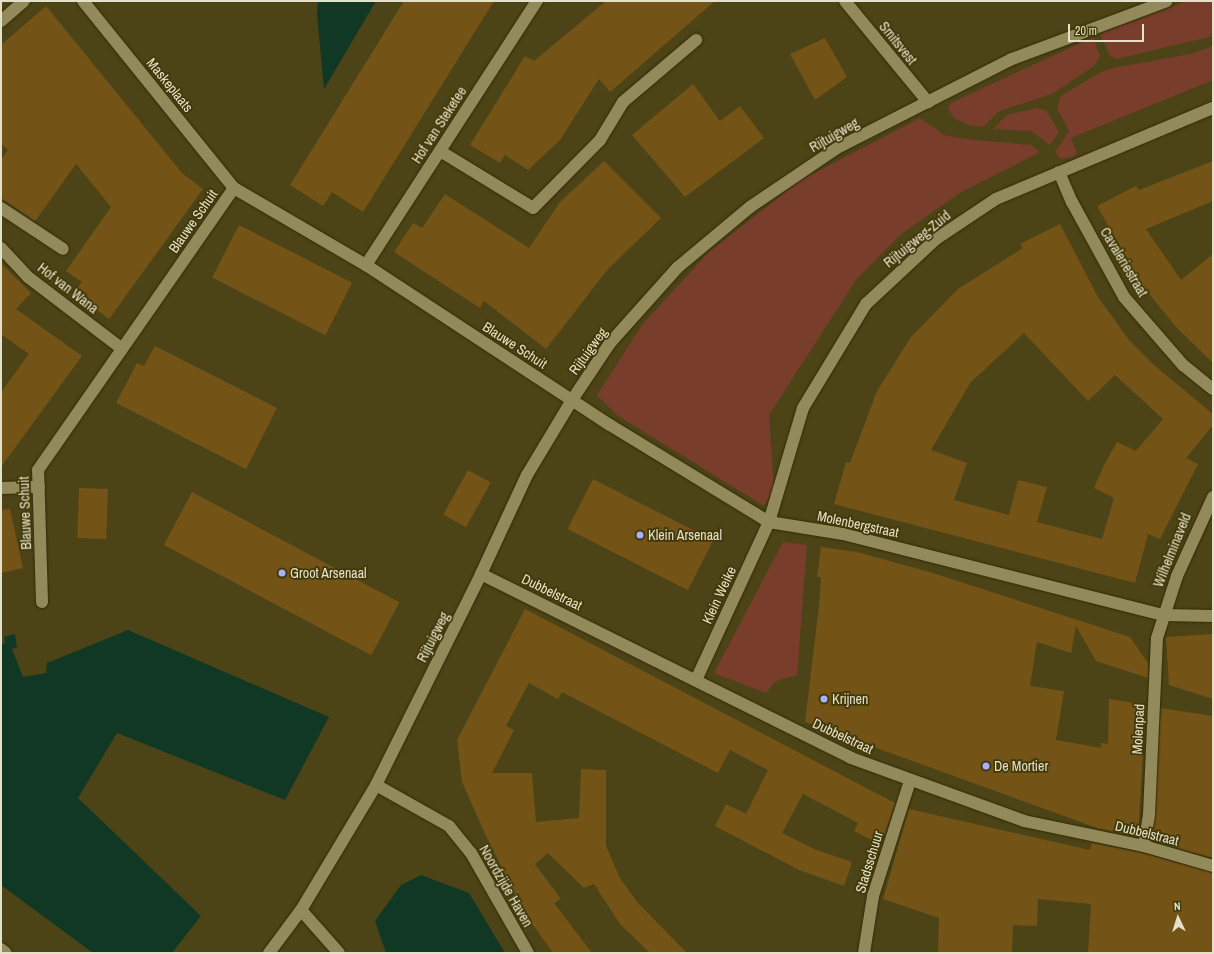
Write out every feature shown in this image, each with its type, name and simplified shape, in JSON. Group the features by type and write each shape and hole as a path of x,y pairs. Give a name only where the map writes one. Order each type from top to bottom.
{"street":[{"path":"1,21 24,1"},
{"name":"Maskeplaats","path":"83,1 234,188"},
{"name":"Hof van Steketee","path":"366,265 536,1"},
{"name":"Smitsvest","path":"845,1 928,102"},
{"name":"Rijtuigweg","path":"269,953 301,910 376,785 481,574 527,475 572,400 610,343 689,258 750,207 837,148 1012,59 1167,1"},
{"path":"440,151 533,208 600,140 623,102 696,40"},
{"name":"Rijtuigweg-Zuid","path":"769,522 803,408 866,304 936,239 996,199 1213,108"},
{"name":"Cavaleriestraat","path":"1059,172 1072,202 1124,297 1183,365 1213,389"},
{"name":"Blauwe Schuit","path":"42,602 38,470 121,348 234,188 366,265 572,400"},
{"name":"Hof van Wana","path":"1,208 63,248"},
{"name":"Hof van Wana","path":"1,248 37,284 121,348"},
{"name":"Molenbergstraat","path":"572,400 769,522 843,534 1164,615 1213,616"},
{"path":"1,488 39,487"},
{"name":"Wilhelminaveld","path":"1164,615 1177,576 1213,497"},
{"name":"Klein Weike","path":"696,680 769,522"},
{"name":"Dubbelstraat","path":"481,574 851,758 910,781 1024,821 1144,846 1213,866"},
{"name":"Molenpad","path":"1144,846 1149,814 1157,638 1164,615"},
{"name":"Stadsschuur","path":"864,953 873,896 910,781"},
{"name":"Noordzijde Haven","path":"376,785 449,826 475,858 528,953"},
{"path":"301,910 339,953"},
{"path":"1,950 6,953"}],"shaded area":[{"path":"318,1 376,1 324,89 317,14"},
{"path":"1187,1 1213,1 1213,36 1116,59 1110,56 1100,34"},
{"path":"1093,37 1100,56 1094,66 1052,94 999,111 983,127 968,125 954,118 948,108 951,103"},
{"path":"1213,46 1213,80 1071,138 1077,154 1071,157 1061,159 1055,152 1069,131 1057,108 1061,96 1099,73 1113,68 1191,54"},
{"path":"1036,108 1046,110 1059,132 1050,145 1031,131 993,129 1007,115"},
{"path":"920,118 944,135 965,139 1031,145 1040,152 958,194 900,235 856,280 769,415 774,490 764,506 617,415 597,395 642,325 709,252 801,180"},
{"path":"783,542 807,545 797,675 776,681 766,693 714,673"},
{"path":"128,630 329,717 285,800 117,733 78,798 201,916 172,953 93,953 1,885 1,644 5,643 4,637 15,634 17,647 12,649 23,677 46,673 47,663"},
{"path":"421,875 469,893 505,953 386,953 375,921 401,885"}],"building":[{"path":"404,1 494,1 363,212 332,192 323,206 290,185"},
{"path":"606,1 715,1 610,92 599,79 560,140 528,170 505,155 500,163 470,145 525,56 534,61"},
{"path":"46,6 182,173 203,189 109,319 74,293 82,282 66,271 111,207 76,164 35,221 1,198 1,159 8,150 1,143 1,45"},
{"path":"825,38 847,77 815,100 790,54"},
{"path":"693,84 720,121 740,106 764,138 685,197 632,135"},
{"path":"604,161 661,218 608,269 546,349 484,301 480,308 394,252 413,223 422,228 445,194 529,248 560,202"},
{"path":"1213,161 1213,201 1146,229 1181,280 1213,254 1213,363 1175,326 1143,286 1097,206 1136,186 1139,190"},
{"path":"1060,224 1098,297 1129,340 1155,366 1213,414 1213,425 1186,458 1198,464 1160,539 1148,534 1135,583 834,504 846,462 850,463 877,391 911,337 958,289 1023,248 1020,244","holes":["1024,333 1088,401 1115,375 1163,419 1136,451 1117,442 1104,465 1094,488 1114,498 1102,539 1037,522 1047,487 1018,480 1009,515 954,500 967,463 931,450 970,383"]},
{"path":"239,225 352,283 325,335 212,278"},
{"path":"1,263 31,293 16,309 82,356 1,467 1,392 29,354 1,334"},
{"path":"155,346 277,408 246,469 116,403 137,363 144,366"},
{"path":"468,470 491,483 466,527 443,515"},
{"name":"Klein Arsenaal","path":"593,479 713,540 688,590 568,529"},
{"path":"79,488 108,489 106,539 77,538"},
{"name":"Groot Arsenaal","path":"192,492 399,602 371,655 164,545"},
{"path":"10,509 23,568 1,573 1,510"},
{"path":"821,547 857,552 933,573 1130,637 1148,663 1148,678 1096,661 1076,626 1071,653 1037,642 1030,686 1064,691 1056,740 1101,748 1101,743 1108,744 1109,699 1146,705 1138,837 1097,828 805,722 819,606 821,577 817,577"},
{"path":"525,609 895,803 881,845 854,831 858,823 803,794 782,833 814,849 852,862 844,886 799,870 715,826 726,804 746,814 768,770 730,750 718,773 562,692 558,699 529,683 506,726 514,730 492,773 532,773 536,822 579,818 581,769 606,770 606,846 620,878 637,902 687,953 650,953 620,924 594,884 584,888 548,853 535,864 561,899 554,903 592,953 553,953 526,915 487,838 462,782 457,740"},
{"path":"1213,634 1213,699 1169,685 1166,637"},
{"path":"1161,708 1213,716 1213,858 1152,841"},
{"path":"909,809 1090,850 1092,843 1142,853 1213,873 1213,953 1088,953 1091,904 1038,899 1037,926 1013,925 1012,953 938,953 939,918 883,899"}],"place":[{"name":"Klein Arsenaal","path":"640,535"},
{"name":"Groot Arsenaal","path":"282,573"},
{"name":"Krijnen","path":"824,699"},
{"name":"De Mortier","path":"986,766"}]}
